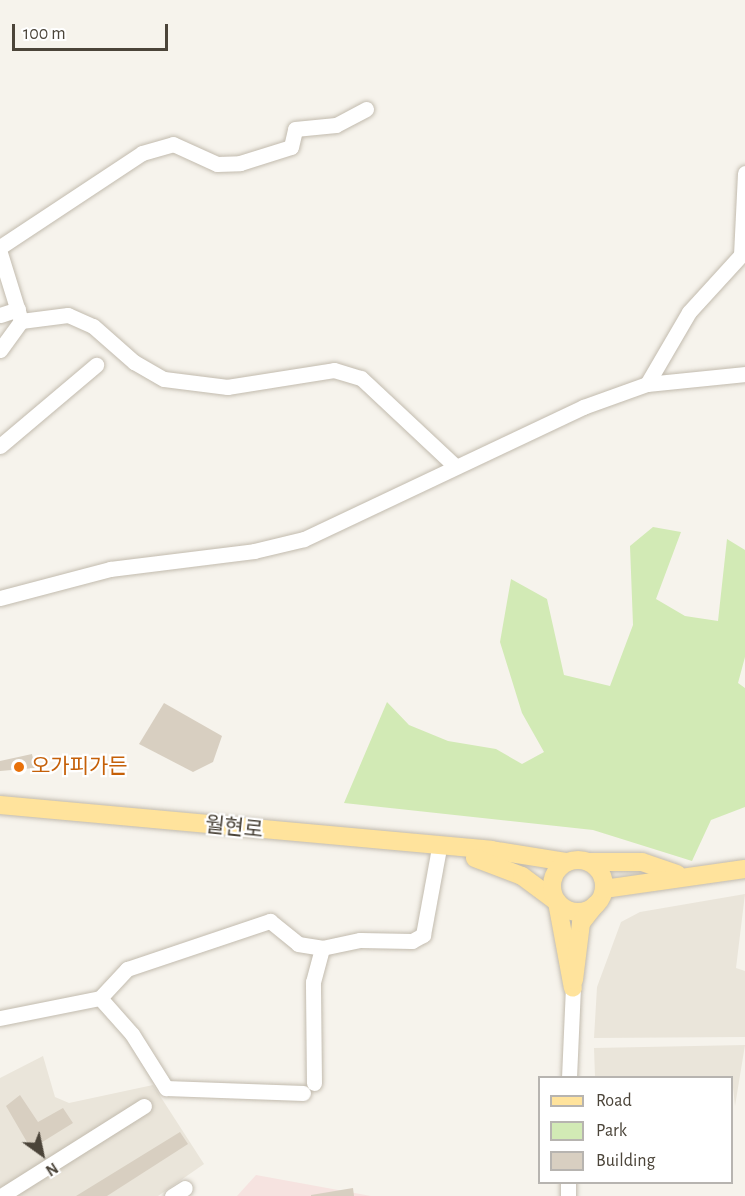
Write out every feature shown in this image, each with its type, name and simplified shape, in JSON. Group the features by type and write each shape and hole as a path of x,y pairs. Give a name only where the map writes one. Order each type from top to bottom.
{"main road":[{"name":"월현로","path":"0,805 567,862"},
{"path":"467,851 474,858 522,876 572,911 600,896 681,875 745,868"},
{"path":"573,988 552,880 567,862 642,862 681,875"},
{"path":"573,988 581,923 600,896 601,873 590,862"}],"street":[{"path":"0,247 142,153 173,144 217,164 240,163 291,147 295,129 336,125 366,109"},
{"path":"647,384 689,312 741,255 745,173"},
{"path":"0,253 20,315 0,350"},
{"path":"0,315 68,315 93,326 134,363 164,379 227,387 334,370 361,378 453,464"},
{"path":"0,446 96,365"},
{"path":"0,598 110,569 254,551 304,539 453,464 583,407 647,384 745,374"},
{"path":"0,1018 100,998 127,969 270,921 298,944 322,948 360,940 412,941 423,935 439,848"},
{"path":"100,998 135,1039 165,1088 308,1088 313,982 322,948"},
{"path":"569,1076 573,988"},
{"path":"0,1196 144,1106"},
{"path":"172,1196 185,1188"}],"shaded area":[{"path":"745,894 736,968 745,971 745,1037 594,1038 597,987 621,922 640,912"},
{"path":"745,1045 735,1106 733,1076 595,1076 594,1048"},
{"path":"43,1056 55,1097 69,1103 153,1085 204,1164 158,1196 0,1196 0,1078"},
{"path":"256,1175 371,1196 237,1196"}],"green space":[{"path":"653,527 681,532 656,599 685,616 718,621 727,539 745,550 745,657 738,683 745,688 745,807 711,820 692,861 593,830 344,803 387,702 409,725 448,741 496,749 522,764 544,752 522,713 500,642 511,579 547,599 564,675 610,686 633,625 630,546"}],"building":[{"path":"164,703 222,736 213,762 193,772 139,744"},
{"path":"32,754 35,768 0,771 0,761"},
{"path":"20,1095 38,1122 63,1108 73,1123 31,1149 6,1106"},
{"path":"180,1132 188,1144 107,1196 76,1196"},
{"path":"353,1188 354,1196 311,1196 311,1195"}],"place":[{"name":"오가피가든","path":"19,767"}]}
